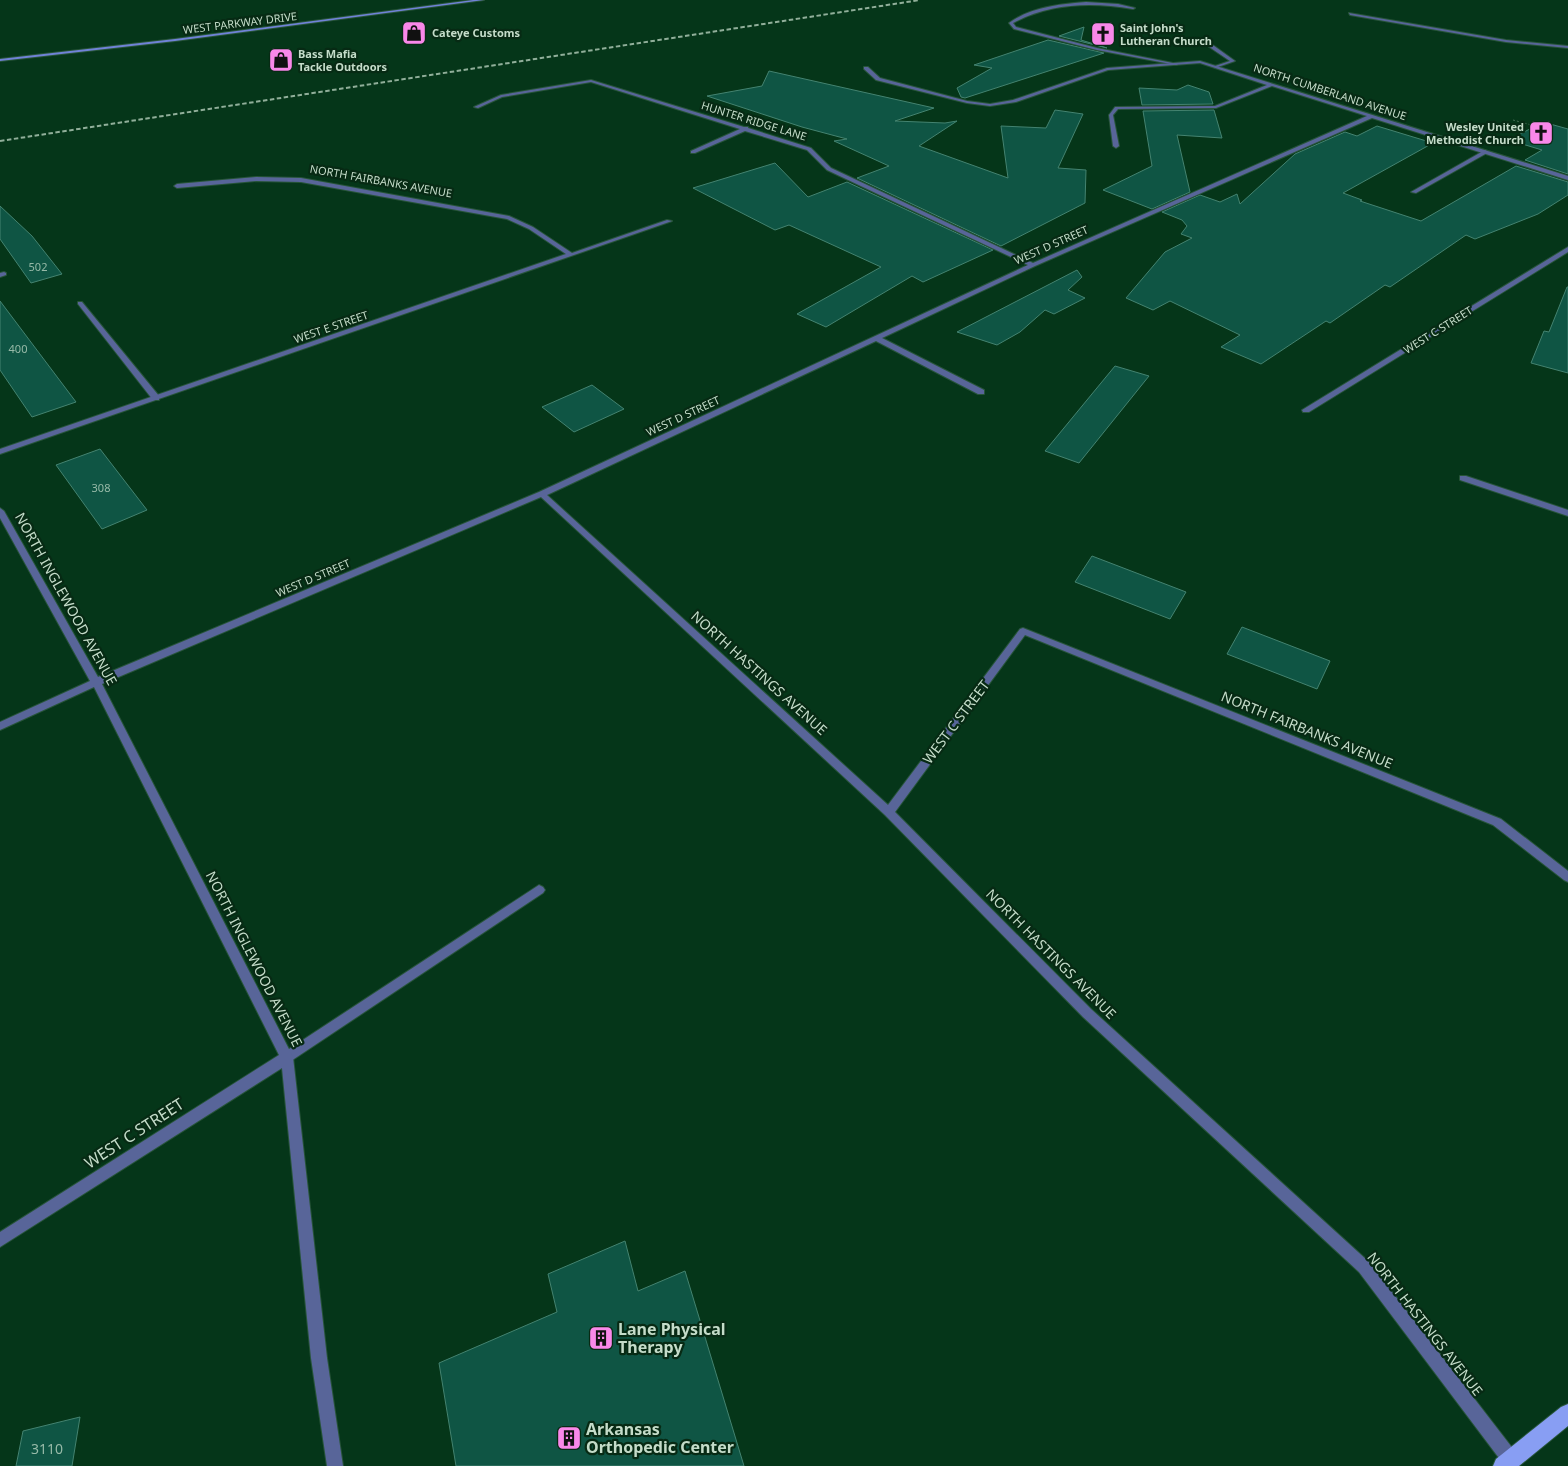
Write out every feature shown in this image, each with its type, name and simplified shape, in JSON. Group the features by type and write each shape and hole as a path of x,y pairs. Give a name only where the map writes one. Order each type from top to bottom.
{"main road":[{"name":"WEST PARKWAY DRIVE","path":"0,60 175,40 482,0"},
{"path":"1507,1463 1568,1414"}],"street":[{"path":"1133,8 1115,3 1081,3 1054,7 1020,17 1011,23 1015,28 1097,49 1176,64"},
{"path":"1350,14 1506,41 1568,48"},
{"path":"1201,39 1234,61 1217,67"},
{"name":"NORTH CUMBERLAND AVENUE","path":"1176,64 1200,62 1568,178"},
{"path":"866,68 878,78 967,102 990,104 1014,102 1107,69 1176,64"},
{"name":"HUNTER RIDGE LANE","path":"476,107 501,96 592,81 810,149 829,169 1033,265"},
{"path":"1116,146 1112,114 1117,108 1216,107 1274,84"},
{"name":"WEST D STREET","path":"0,726 96,682 542,494 1033,265 1372,116"},
{"path":"693,152 746,128"},
{"path":"1414,192 1485,152"},
{"name":"NORTH FAIRBANKS AVENUE","path":"176,186 256,179 316,182 510,218 531,228 570,254"},
{"name":"WEST E STREET","path":"0,452 669,221"},
{"name":"WEST C STREET","path":"1306,410 1568,249"},
{"path":"80,303 156,398"},
{"path":"876,338 981,392"},
{"path":"1464,478 1568,513"},
{"name":"NORTH HASTINGS AVENUE","path":"542,494 889,812 1087,1013 1364,1267 1507,1463"},
{"name":"NORTH INGLEWOOD AVENUE","path":"0,511 96,682 287,1057 319,1358 334,1466"},
{"name":"NORTH FAIRBANKS AVENUE","path":"1023,631 1498,822 1568,877"},
{"name":"WEST C STREET","path":"889,812 1023,631"},
{"name":"WEST C STREET","path":"0,1240 287,1057 539,890"}],"path":[{"path":"1513,120 1535,126"}],"building":[{"path":"1084,27 1081,40 1107,48 1059,36"},
{"path":"1048,40 1104,53 965,98 961,97 957,88 992,68 974,65"},
{"path":"769,71 934,108 895,121 945,123 957,121 919,146 1008,178 1001,126 1046,128 1055,110 1083,114 1058,168 1086,170 1085,203 1001,246 857,178 889,166 834,141 847,139 802,127 707,96 762,86"},
{"path":"1188,85 1209,92 1213,104 1142,105 1139,88 1177,90"},
{"path":"1214,110 1222,138 1177,135 1190,192 1152,209 1103,190 1152,166 1143,111"},
{"name":"Wesley United Methodist Church","path":"1543,122 1568,129 1568,174 1525,160 1542,150 1509,140"},
{"path":"1377,126 1433,143 1343,193 1362,200 1360,201 1421,221 1516,166 1568,182 1568,195 1538,214 1475,239 1466,235 1390,287 1385,285 1330,323 1326,321 1261,364 1221,347 1240,335 1170,301 1153,310 1126,298 1165,252 1192,238 1181,234 1187,226 1182,220 1162,212 1200,195 1220,202 1237,194 1240,204 1295,154 1345,132 1357,136"},
{"path":"775,163 808,197 847,182 993,250 923,282 912,276 826,327 797,314 881,267 789,225 775,230 693,188"},
{"path":"0,206 32,236 62,274 31,283 0,239"},
{"path":"1077,270 1082,277 1068,290 1085,298 1054,314 1045,310 1020,332 997,345 957,332"},
{"path":"1567,287 1568,373 1531,363 1544,331 1549,332"},
{"path":"0,301 76,402 32,417 0,370"},
{"path":"1115,366 1149,376 1079,463 1045,451"},
{"path":"592,385 624,409 574,432 542,407"},
{"path":"100,449 147,510 102,529 56,465"},
{"path":"1092,556 1186,592 1170,619 1075,582"},
{"path":"1242,627 1330,661 1317,689 1227,654"},
{"name":"Lane Physical Therapy","path":"625,1241 638,1291 685,1271 744,1466 456,1466 439,1363 557,1312 548,1274"},
{"path":"80,1417 72,1466 16,1466 23,1431"}],"railway":[{"path":"0,141 920,0"}],"place":[{"name":"Cateye Customs","path":"414,33"},
{"name":"Saint John's Lutheran Church","path":"1103,34"},
{"name":"Bass Mafia Tackle Outdoors","path":"281,60"},
{"name":"Wesley United Methodist Church","path":"1541,133"},
{"name":"Lane Physical Therapy","path":"601,1338"},
{"name":"Arkansas Orthopedic Center","path":"569,1438"}]}
